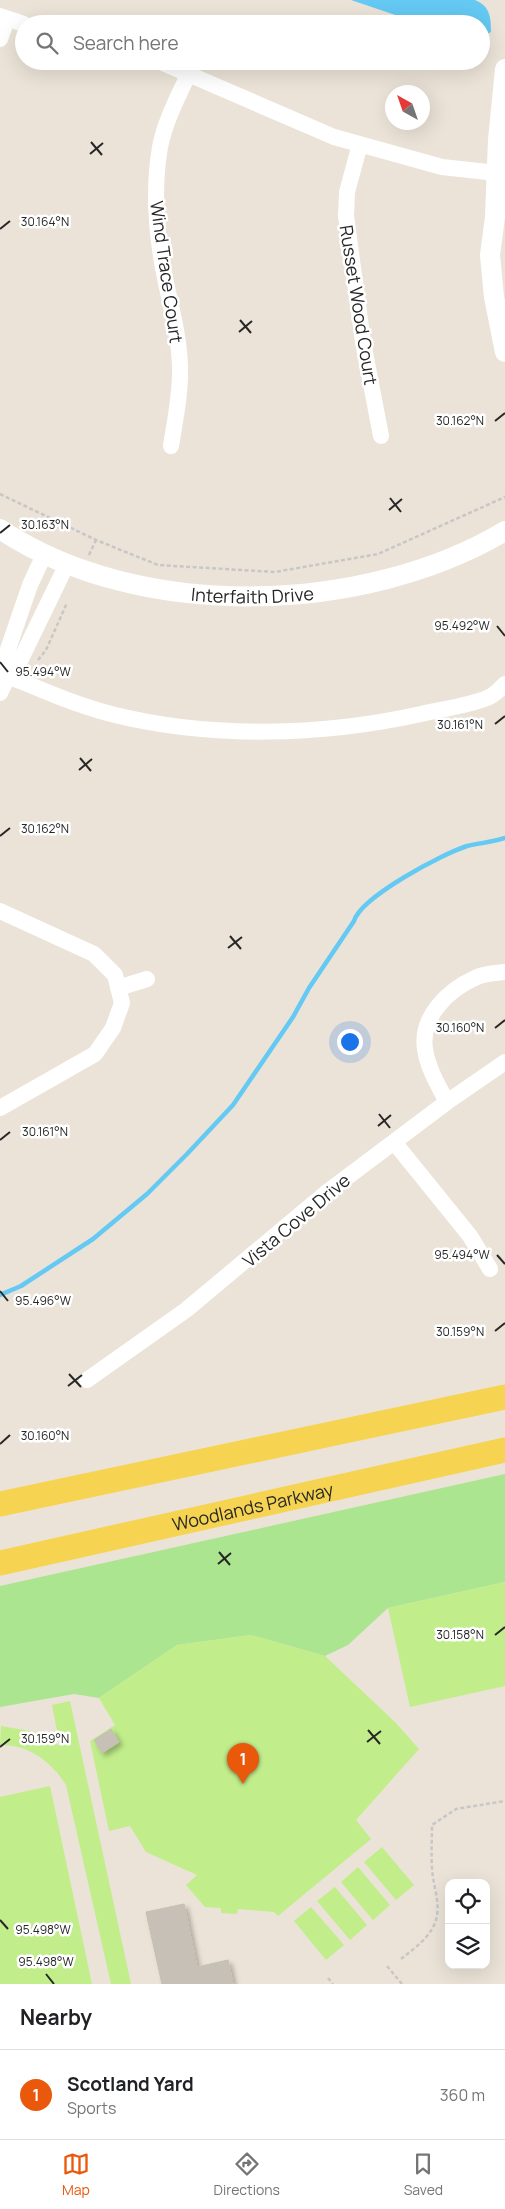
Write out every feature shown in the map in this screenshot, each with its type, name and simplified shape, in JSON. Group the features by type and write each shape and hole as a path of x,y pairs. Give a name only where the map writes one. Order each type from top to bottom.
{"main road":[{"path":"0,1504 505,1397"},
{"name":"Woodlands Parkway","path":"0,1564 505,1450"}],"street":[{"path":"0,39 4,18"},
{"path":"505,69 502,88 495,217 490,255 499,329 505,352"},
{"path":"181,70 334,137 442,167 497,172"},
{"name":"Wind Trace Court","path":"171,446 180,367 177,333 162,263 156,190 158,163 165,127 189,73"},
{"name":"Russet Wood Court","path":"360,144 347,192 346,216 363,342 381,436"},
{"path":"495,217 505,257"},
{"name":"Interfaith Drive","path":"0,529 44,555 67,564 146,586 197,593 287,596 328,592 386,580 438,564 466,552 505,531"},
{"path":"8,676 4,661 30,585 44,555"},
{"path":"0,693 8,676 18,665 67,564"},
{"path":"8,676 65,699 112,714 165,724 282,732 332,729 405,717 489,698 505,684"},
{"path":"0,911 94,954 115,975 122,1003 113,1028 95,1054 0,1108"},
{"path":"447,1102 430,1069 424,1047 426,1027 433,1011 444,998 476,977 505,972"},
{"path":"118,988 147,979"},
{"name":"Vista Cove Drive","path":"87,1380 186,1310 326,1193 447,1102 505,1062"},
{"path":"394,1142 470,1236 490,1270"}],"path":[{"path":"0,494 96,540 158,565 275,572 378,554 505,497"},
{"path":"401,1959 427,1937 435,1924 437,1916 438,1903 432,1869 432,1825 456,1809 505,1801"},
{"path":"387,1966 402,1984"},
{"path":"328,1978 333,1984"}],"green space":[{"path":"505,1474 505,1582 388,1608 348,1645 325,1656 251,1635 177,1645 99,1698 74,1694 0,1707 0,1586"},
{"path":"505,1582 505,1686 410,1707 388,1608"},
{"path":"251,1635 325,1656 395,1722 419,1749 356,1820 371,1839 278,1916 274,1912 238,1909 237,1914 221,1913 221,1908 205,1907 186,1885 197,1875 146,1852 130,1826 109,1831 90,1741 115,1725 99,1698 177,1645"},
{"path":"70,1701 131,1984 111,1984 66,1785 54,1769 38,1756 10,1745 0,1745 1,1726 35,1732 60,1746 52,1705"},
{"path":"50,1786 92,1984 0,1984 0,1797"},
{"path":"382,1847 414,1885 396,1900 364,1862"},
{"path":"358,1867 390,1905 373,1920 341,1882"},
{"path":"335,1887 367,1925 350,1940 317,1901"},
{"path":"311,1907 344,1945 326,1960 294,1921"}],"water":[{"path":"351,0 475,0 484,5 489,15 395,15"}],"building":[{"path":"111,1729 119,1742 102,1753 94,1740"},
{"path":"184,1904 197,1967 228,1960 233,1984 162,1984 146,1912"}],"waterway":[{"path":"0,1295 21,1286 93,1239 147,1194 187,1154 233,1105 293,1017 309,988 360,911 371,900 422,867 455,851 467,846 505,838"}],"place":[{"name":"Scotland Yard","path":"243,1784"}]}
